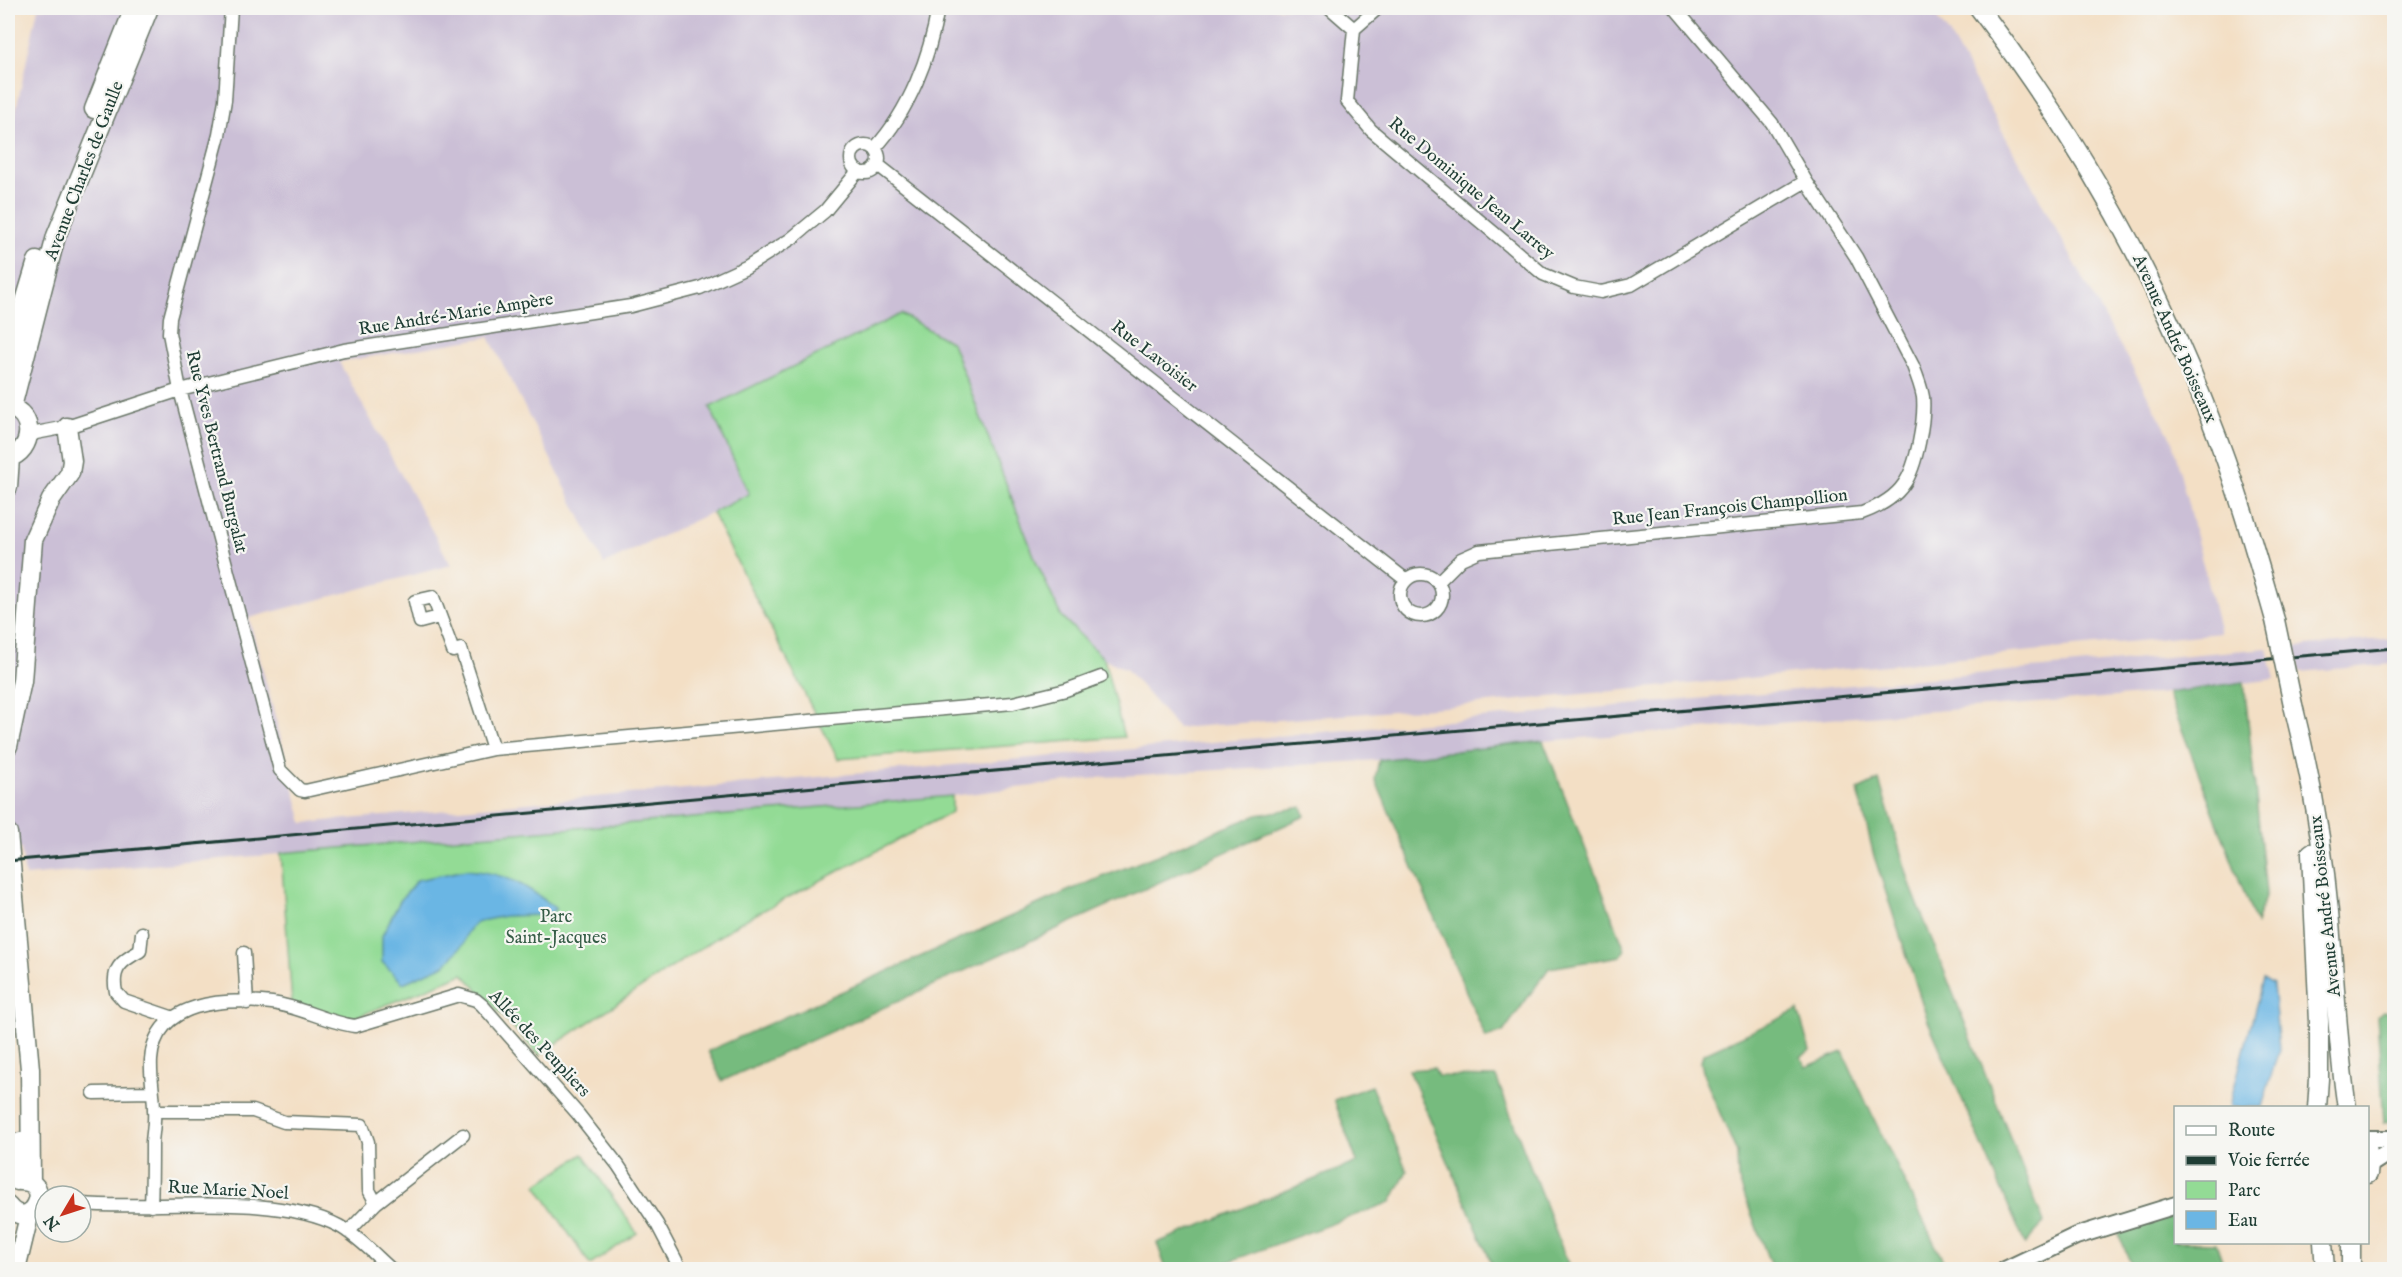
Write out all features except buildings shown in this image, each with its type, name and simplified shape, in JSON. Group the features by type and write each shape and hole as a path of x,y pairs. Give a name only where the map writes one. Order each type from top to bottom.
{"main road":[{"name":"Avenue Charles de Gaulle","path":"8,358 44,241 134,8"},
{"name":"Avenue Charles de Gaulle","path":"28,438 27,423 24,417 10,407 56,236 149,8"},
{"name":"Avenue André Boisseaux","path":"1979,8 2061,125 2110,205 2157,296 2204,402 2226,461 2275,620 2304,749 2325,869 2340,1053 2347,1106"},
{"path":"8,746 22,681 33,540 51,500 70,473 72,461 68,427"},
{"path":"8,487 9,458 19,454 28,438"},
{"name":"Avenue André Boisseaux","path":"2293,705 2315,902 2319,1022 2316,1106"},
{"path":"8,833 30,1069 24,1198 16,1269"},
{"path":"8,927 17,1006 21,1071 20,1133 24,1198 14,1221 8,1258"},
{"path":"2369,1139 2394,1139"},
{"path":"2369,1162 2394,1149"},
{"path":"2005,1269 2087,1232 2174,1205"},
{"path":"2324,1244 2325,1269"},
{"path":"2351,1244 2351,1269"}],"street":[{"name":"Rue Yves Bertrand Burgalat","path":"231,8 225,100 219,135 170,318 169,333 180,390 280,770 300,790 305,791 493,749"},
{"path":"875,148 891,128 911,92 931,39 938,8"},
{"path":"1330,8 1354,29 1378,8"},
{"name":"Rue Jean François Champollion","path":"1438,582 1455,564 1479,551 1846,515 1874,508 1896,493 1905,483 1912,468 1923,405 1919,381 1856,257 1806,181 1772,123 1675,8"},
{"name":"Rue Dominique Jean Larrey","path":"1354,29 1347,101 1371,130 1543,274 1574,287 1600,292 1630,285 1806,181"},
{"path":"866,144 875,148 879,156 878,165 872,171 858,171 851,160 853,150 866,144"},
{"name":"Rue Lavoisier","path":"878,165 1406,580"},
{"name":"Rue André-Marie Ampère","path":"28,438 36,433 68,427 180,390 344,350 631,306 700,288 746,267 791,239 825,211 858,171"},
{"path":"1422,573 1438,582 1442,594 1440,606 1431,614 1418,616 1407,612 1400,602 1400,590 1406,580 1422,573"},
{"path":"439,617 453,651 461,649 493,749 1013,703 1066,690 1101,677"},
{"path":"142,933 140,951 122,961 116,970 116,992 124,1001 171,1017 153,1047 151,1059 154,1111 151,1206"},
{"path":"244,953 247,1003"},
{"name":"Allée des Peupliers","path":"171,1017 191,1008 247,1003 272,1004 294,1007 338,1024 355,1026 451,996 459,995 476,1000 572,1107 618,1165 657,1224 681,1269"},
{"path":"94,1093 152,1092"},
{"path":"154,1111 254,1111 284,1122 362,1125 368,1142 369,1190 376,1203"},
{"path":"348,1232 376,1203 463,1135"},
{"name":"Rue Marie Noel","path":"93,1204 244,1207 290,1211 322,1219 348,1232 392,1269"}],"shaded area":[{"path":"38,8 1929,8 1949,34 2172,440 2220,633 1458,706 1178,728 1126,669 1104,659 1061,616 1036,561 952,343 901,314 710,407 750,494 604,564 489,337 339,362 451,565 249,618 303,823 2267,648 2275,679 2168,693 1543,741 1379,760 1106,777 952,796 25,876 21,849 8,849 8,147"},
{"path":"2394,638 2394,664 2300,672 2295,647"}],"green space":[{"path":"901,314 952,343 1036,561 1061,616 1104,659 1124,737 838,759 712,513 749,494 710,407"},
{"path":"2244,682 2266,893 2256,924 2168,693"},
{"path":"1543,741 1625,949 1621,956 1549,968 1503,1032 1486,1038 1375,779 1379,760"},
{"path":"1879,780 1911,887 2044,1223 2025,1244 1928,1021 1874,856 1858,790"},
{"name":"Parc Saint-Jacques","path":"952,796 952,812 739,923 539,1055 463,974 349,1020 292,1004 281,853"},
{"path":"1302,807 1305,816 722,1081 708,1051 1070,890 1257,815"},
{"path":"1798,1010 1810,1051 1801,1057 1806,1067 1843,1052 1947,1269 1772,1269 1738,1178 1737,1153 1704,1076 1701,1062 1703,1054"},
{"path":"2383,1011 2394,1014 2394,1121 2384,1123 2377,1016"},
{"path":"1434,1068 1438,1076 1496,1077 1570,1269 1494,1269 1409,1070"},
{"path":"1371,1086 1407,1171 1391,1202 1209,1269 1159,1269 1165,1266 1157,1243 1357,1162 1334,1100"},
{"path":"583,1154 637,1233 590,1265 536,1185"},
{"path":"2174,1216 2174,1244 2216,1244 2225,1269 2133,1269 2118,1233"}],"water":[{"path":"466,870 493,874 514,881 556,909 546,915 505,916 476,922 467,933 464,943 445,965 403,983 382,962 382,936 400,901 417,880"},
{"path":"2263,979 2273,985 2279,1049 2262,1106 2229,1106"}],"railway":[{"path":"8,861 870,782 2394,648"}]}
